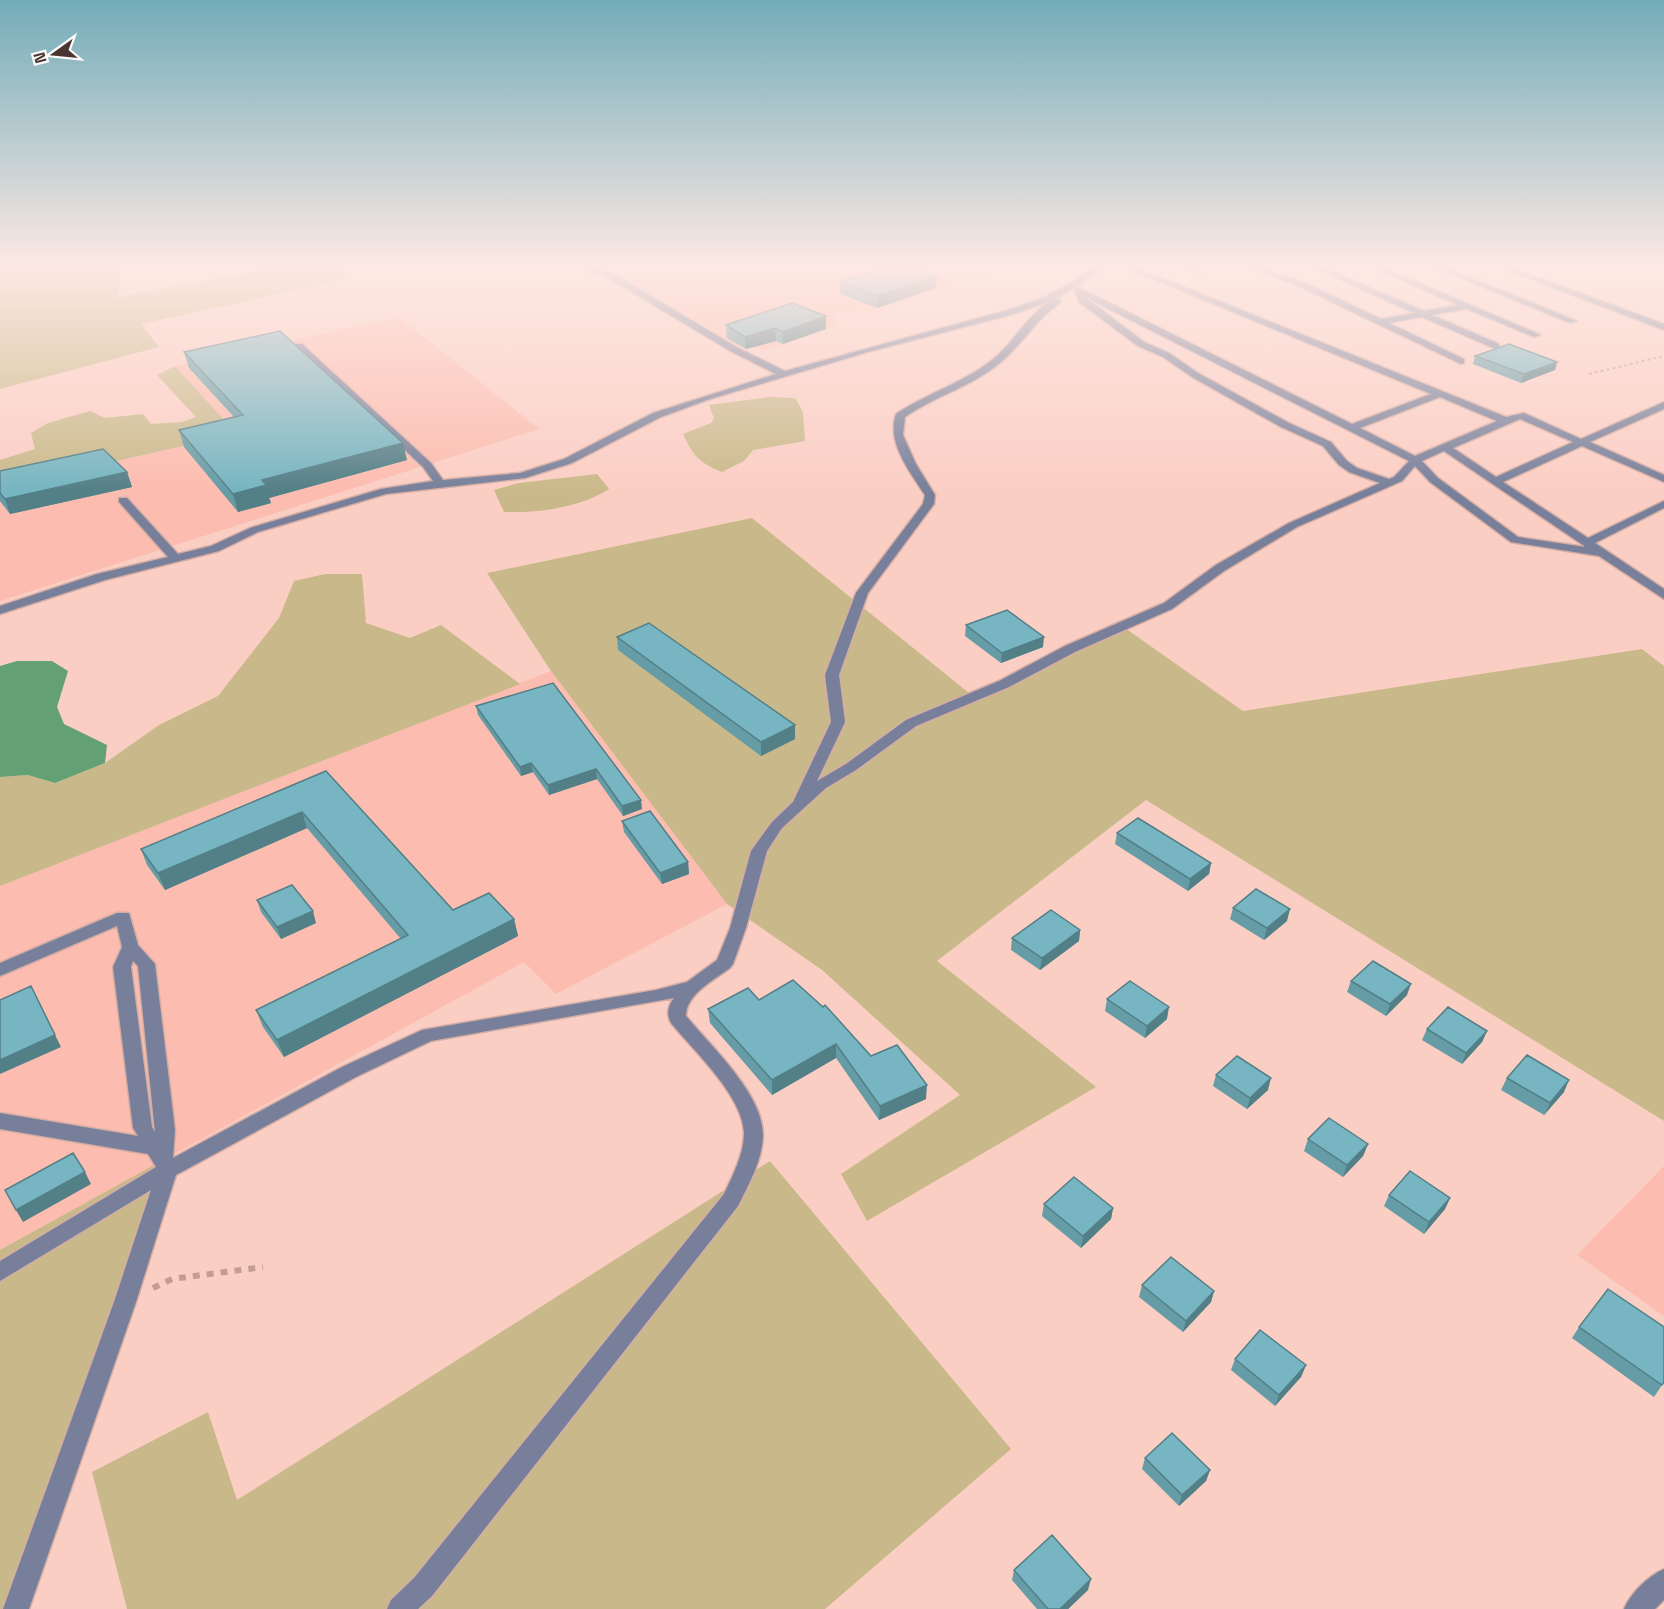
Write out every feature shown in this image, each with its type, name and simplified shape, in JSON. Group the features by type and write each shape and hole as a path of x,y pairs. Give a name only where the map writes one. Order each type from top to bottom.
{"street":[{"path":"722,342 786,375"},
{"path":"0,610 101,578 215,549 254,530 385,491 521,476 559,464 657,415 707,397 895,342"},
{"path":"797,807 838,722 832,675 862,593 928,504 930,495 911,464 898,435 900,416 920,402 992,365 1013,342"},
{"path":"1138,342 1166,355 1195,375 1285,426 1327,444 1343,463 1353,470 1390,483"},
{"path":"1180,342 1415,460 1434,480 1515,540 1601,553"},
{"path":"1312,342 1506,421"},
{"path":"1422,342 1461,361"},
{"path":"1487,342 1496,346"},
{"path":"298,346 427,465 440,484"},
{"path":"1351,428 1440,394"},
{"path":"1496,481 1664,405"},
{"path":"400,1609 423,1587 731,1200 748,1167 754,1128 746,1103 676,1018 677,1006 692,987 724,964 738,928 759,851 777,825 821,785 851,767 911,723 1004,684 1070,649 1168,606 1220,568 1293,525 1398,479 1415,460 1521,415 1664,479"},
{"path":"1445,447 1664,595"},
{"path":"123,500 175,558"},
{"path":"1587,543 1664,504"},
{"path":"0,970 123,917 130,947 146,964 165,1130 162,1159 124,1302 16,1609"},
{"path":"0,1272 162,1159 428,1035 656,996 692,987"},
{"path":"0,1121 162,1159"},
{"path":"1637,1609 1664,1582"}],"path":[{"path":"1589,374 1664,356"},
{"path":"124,1302 172,1279 263,1268"}],"shaded area":[{"path":"0,342 155,342 159,347 0,389"},
{"path":"284,342 430,342 539,429 0,601 0,487 237,434 175,366"},
{"path":"731,342 789,342 768,350 739,347"},
{"path":"175,366 237,434 0,487 0,460 35,449 31,433 48,423 90,411 105,418 143,414 151,424 182,422 196,417 157,375"},
{"path":"770,397 795,398 803,412 805,441 753,450 744,461 722,472 703,462 690,448 683,434 711,423 714,418 709,405"},
{"path":"597,474 609,489 585,501 558,508 531,512 504,512 494,490 519,483"},
{"path":"752,518 974,697 1122,626 1243,711 1642,649 1664,666 1664,1121 1146,800 937,961 1096,1087 867,1221 841,1174 960,1095 822,970 727,904 551,671 487,573"},
{"path":"325,574 362,574 366,623 410,638 441,625 520,684 0,886 0,777 28,775 55,783 105,763 159,725 218,696 279,618 294,581"},
{"path":"17,661 52,661 68,671 57,707 64,724 107,745 105,763 55,783 28,775 0,777 0,666"},
{"path":"551,671 727,904 556,994 524,962 0,1250 0,886"},
{"path":"163,1160 16,1609 0,1609 0,1250"},
{"path":"770,1161 1011,1449 825,1609 127,1609 92,1472 208,1412 237,1500"},
{"path":"1664,1166 1664,1316 1577,1255"}],"building":[{"path":"229,342 292,342 403,443 262,480 266,485 233,494 179,430 243,415 184,352"},
{"path":"1509,344 1557,362 1524,374 1475,356"},
{"path":"103,449 127,472 5,499 0,493 0,471"},
{"path":"1007,610 1044,637 1002,653 966,625"},
{"path":"649,623 795,725 761,742 617,637"},
{"path":"553,683 641,800 622,806 596,769 548,785 531,763 520,767 476,706"},
{"path":"326,771 453,910 489,893 514,919 277,1040 256,1010 408,935 302,812 158,873 141,849"},
{"path":"650,811 688,862 660,873 622,821"},
{"path":"1138,818 1211,863 1190,879 1117,833"},
{"path":"292,885 313,911 277,927 257,900"},
{"path":"1256,889 1290,909 1267,928 1233,908"},
{"path":"1051,910 1080,930 1042,958 1012,938"},
{"path":"1373,961 1411,984 1390,1004 1351,981"},
{"path":"793,980 823,1007 825,1005 871,1056 897,1045 927,1085 880,1106 836,1044 772,1080 708,1009 748,988 759,1000"},
{"path":"1130,981 1169,1007 1147,1026 1107,999"},
{"path":"31,986 55,1035 0,1060 0,1000"},
{"path":"1448,1007 1487,1031 1466,1053 1427,1029"},
{"path":"1527,1055 1569,1080 1550,1103 1507,1078"},
{"path":"1237,1056 1271,1078 1250,1098 1216,1075"},
{"path":"1329,1118 1368,1144 1347,1165 1308,1139"},
{"path":"73,1153 85,1172 16,1210 5,1190"},
{"path":"1410,1171 1450,1198 1429,1222 1389,1195"},
{"path":"1074,1177 1113,1208 1083,1236 1044,1204"},
{"path":"1171,1257 1214,1291 1186,1321 1142,1285"},
{"path":"1608,1289 1664,1327 1664,1382 1662,1385 1579,1327"},
{"path":"1260,1330 1306,1365 1279,1395 1235,1359"},
{"path":"1172,1433 1210,1470 1182,1495 1145,1458"},
{"path":"1052,1535 1091,1579 1060,1609 1048,1609 1014,1570"}]}
